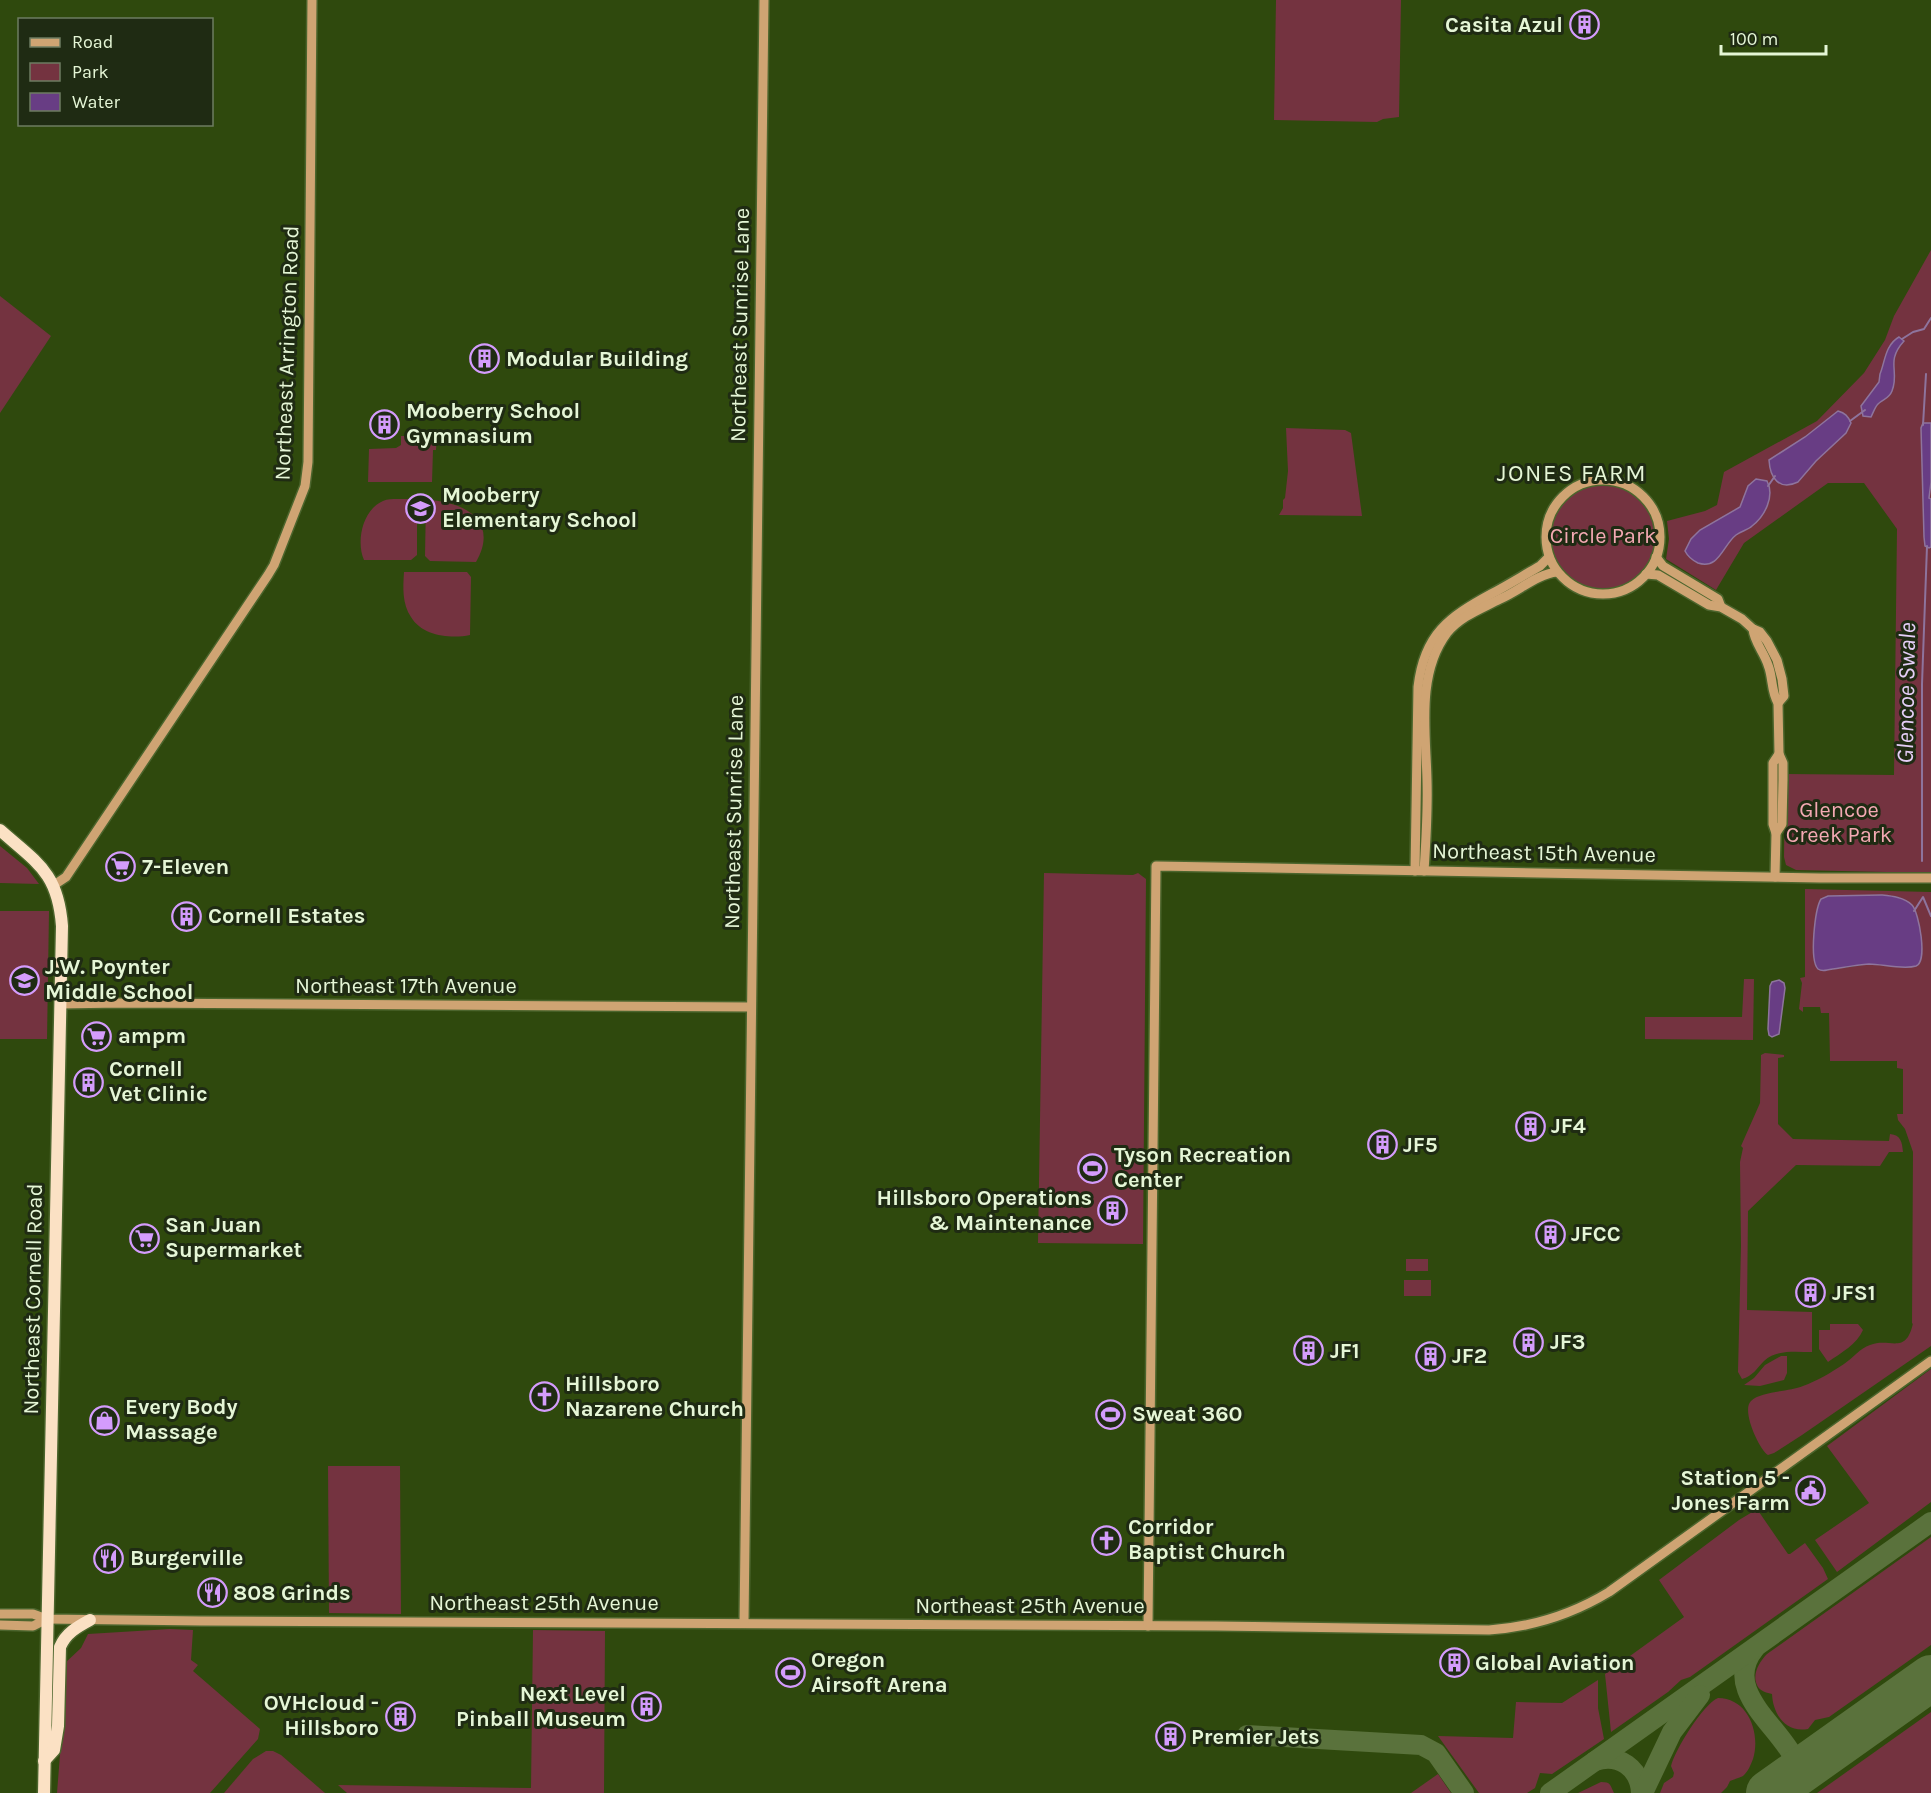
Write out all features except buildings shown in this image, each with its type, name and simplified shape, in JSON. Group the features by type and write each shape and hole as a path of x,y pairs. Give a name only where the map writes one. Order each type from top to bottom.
{"highway":[{"name":"Northeast Cornell Road","path":"0,830 41,867 54,885 62,926 44,1793"},
{"path":"44,1761 54,1750 57,1734 60,1647 71,1631 90,1620"}],"street":[{"name":"Northeast Arrington Road","path":"54,885 70,872 268,575 305,486 308,462 312,0"},
{"name":"Northeast Sunrise Lane","path":"744,1623 764,0"},
{"path":"1606,479 1620,482 1635,489 1653,508 1660,532 1656,557 1646,574 1625,590 1612,594 1585,591 1572,585 1557,572 1549,557 1546,530 1549,517 1555,505 1575,486 1587,481 1606,479"},
{"path":"1420,871 1418,687 1421,668 1427,653 1439,631 1457,613 1540,566 1549,557"},
{"path":"1656,557 1663,566 1718,599 1721,607"},
{"path":"1420,871 1427,814 1426,703 1428,679 1438,648 1449,631 1470,614 1545,575 1557,572"},
{"path":"1646,574 1658,575 1709,605 1721,607 1742,619 1760,632 1767,641 1780,670 1784,696 1778,703 1779,754 1773,763 1775,877"},
{"name":"Northeast 15th Avenue","path":"1148,1626 1156,866 1931,878"},
{"name":"Northeast 17th Avenue","path":"60,1004 751,1007"},
{"name":"Northeast 25th Avenue","path":"0,1614 33,1614 47,1619 90,1620 1517,1628 1561,1616 1609,1592 1931,1362"},
{"name":"Northeast 25th Avenue","path":"0,1625 33,1626 47,1619"}],"green space":[{"path":"1276,0 1401,0 1399,117 1377,122 1274,120"},
{"name":"Glencoe Creek Park","path":"1931,250 1931,873 1796,870 1786,865 1784,857 1785,774 1894,775 1897,529 1864,483 1828,483 1744,543 1716,590 1666,559 1669,539 1667,521 1705,511 1717,505 1724,472 1817,421 1864,373 1885,340 1894,316"},
{"path":"0,296 51,336 0,413"},
{"path":"1286,428 1345,430 1351,433 1362,516 1279,515 1283,508 1288,471"},
{"path":"420,433 437,433 436,450 433,450 432,482 368,482 369,449 396,448 401,445 401,436 419,436"},
{"name":"Circle Park","path":"1603,482 1624,486 1641,498 1653,515 1657,536 1653,557 1641,574 1624,586 1603,590 1582,586 1565,574 1553,557 1549,536 1553,515 1565,498 1582,486"},
{"path":"417,499 417,555 411,560 364,560 361,536 370,511 385,500"},
{"path":"426,500 453,504 474,516 484,535 476,562 430,561 425,556"},
{"path":"404,572 467,572 471,577 470,635 454,637 437,635 416,623 408,612 405,601"},
{"path":"0,846 27,868 39,884 0,883"},
{"path":"1044,873 1133,875 1138,873 1146,879 1143,1244 1038,1243"},
{"path":"1805,889 1931,892 1931,1346 1802,1435 1768,1455 1756,1438 1750,1420 1748,1406 1751,1401 1761,1395 1814,1382 1870,1345 1902,1342 1910,1333 1913,1323 1913,1152 1897,1114 1903,1114 1903,1069 1897,1068 1897,1061 1830,1061 1829,1013 1821,1013 1820,1007 1803,1007 1803,1012 1799,1009 1802,983 1800,978 1805,977","holes":["1828,896 1899,897 1914,909 1905,966 1870,964 1827,970"]},
{"name":"J.W. Poynter Middle School","path":"0,911 49,911 47,1039 0,1039"},
{"path":"1744,979 1754,979 1753,1040 1645,1039 1645,1017 1742,1017"},
{"path":"1765,1053 1784,1055 1778,1058 1778,1124 1793,1139 1889,1141 1890,1134 1897,1136 1900,1140 1903,1152 1889,1152 1880,1166 1796,1165 1748,1211 1747,1310 1812,1312 1812,1352 1787,1352 1769,1357 1752,1374 1742,1379 1738,1372 1740,1162 1743,1148 1741,1146 1760,1103 1761,1055"},
{"path":"1406,1259 1428,1259 1428,1271 1406,1271"},
{"path":"1404,1280 1431,1280 1431,1296 1404,1296"},
{"path":"1830,1324 1858,1324 1863,1330 1853,1344 1828,1362 1819,1349 1819,1330 1830,1330"},
{"path":"1781,1356 1787,1356 1787,1373 1784,1380 1760,1386 1744,1385 1754,1378 1765,1365"},
{"path":"1931,1369 1931,1502 1837,1572 1815,1540 1869,1503 1827,1446"},
{"path":"328,1466 400,1466 401,1614 329,1613"},
{"path":"1754,1511 1759,1512 1788,1554 1805,1543 1828,1579 1690,1677 1681,1680 1668,1692 1611,1732 1605,1674 1684,1617 1659,1580"},
{"path":"1931,1537 1931,1645 1829,1717 1815,1720 1808,1729 1793,1728 1787,1725 1778,1715 1772,1694 1761,1690 1756,1683 1757,1669 1764,1657"},
{"path":"170,1629 193,1630 191,1660 198,1665 193,1671 260,1729 258,1739 210,1793 57,1793 64,1664 81,1648 88,1634"},
{"path":"533,1630 605,1631 604,1793 347,1793 338,1785 531,1788"},
{"path":"1598,1680 1598,1708 1604,1739 1552,1774 1540,1773 1535,1788 1527,1793 1479,1793 1438,1736 1513,1738 1516,1702 1562,1703"},
{"path":"1718,1698 1737,1704 1750,1719 1755,1738 1755,1749 1748,1770 1743,1776 1730,1781 1721,1793 1660,1793 1664,1783 1673,1777 1671,1766 1684,1739 1705,1709"},
{"path":"1931,1712 1931,1793 1817,1793"},
{"path":"266,1751 273,1751 281,1755 325,1793 224,1793 253,1759"},
{"path":"1438,1774 1451,1793 1411,1793"},
{"path":"1601,1782 1608,1783 1614,1793 1578,1793"}],"water":[{"path":"1899,337 1904,341 1895,355 1895,378 1891,394 1877,405 1871,417 1863,416 1861,406 1879,382 1888,349"},
{"path":"1838,411 1846,415 1851,423 1846,433 1816,461 1798,482 1786,485 1777,481 1771,472 1769,460 1805,437"},
{"path":"1923,423 1931,423 1929,498 1931,499 1931,547 1929,548 1925,546 1924,537 1921,428"},
{"path":"1756,479 1767,481 1770,493 1765,511 1757,522 1731,539 1716,560 1711,563 1698,563 1690,558 1685,551 1691,539 1700,530 1740,507 1748,486"},
{"path":"1881,895 1905,900 1915,909 1920,926 1922,947 1920,963 1911,967 1869,964 1824,971 1818,969 1814,956 1814,934 1821,899 1828,896"},
{"path":"1779,980 1784,983 1785,988 1779,1034 1772,1037 1768,1029 1770,986 1772,982"}],"waterway":[{"path":"1902,339 1913,332 1924,329 1931,318"},
{"name":"Glencoe Swale","path":"1923,425 1926,374"},
{"path":"1850,421 1865,410"},
{"path":"1768,486 1775,476"},
{"name":"Glencoe Swale","path":"1922,861 1922,684 1927,546"},
{"name":"Glencoe Swale","path":"1914,911 1923,897 1931,916"}],"taxiway":[{"path":"1550,1793 1931,1522"},
{"path":"1755,1648 1746,1663 1744,1678 1755,1706 1794,1758 1794,1768 1788,1779"},
{"path":"1643,1793 1672,1732 1700,1695"},
{"path":"1247,1735 1421,1745 1436,1753 1464,1793"},
{"path":"1595,1761 1612,1759 1627,1765 1637,1776 1641,1793"}],"runway":[{"path":"1769,1793 1931,1678"}],"place":[{"name":"Casita Azul","path":"1584,25"},
{"name":"Modular Building","path":"485,359"},
{"name":"Mooberry School Gymnasium","path":"385,424"},
{"name":"Mooberry Elementary School","path":"421,508"},
{"name":"7-Eleven","path":"121,867"},
{"name":"Cornell Estates","path":"187,916"},
{"name":"J.W. Poynter Middle School","path":"24,980"},
{"name":"ampm","path":"97,1036"},
{"name":"Cornell Vet Clinic","path":"88,1082"},
{"name":"JF4","path":"1530,1126"},
{"name":"JF5","path":"1382,1145"},
{"name":"Tyson Recreation Center","path":"1093,1168"},
{"name":"Hillsboro Operations & Maintenance","path":"1113,1211"},
{"name":"JFCC","path":"1550,1234"},
{"name":"San Juan Supermarket","path":"144,1238"},
{"name":"JFS1","path":"1811,1293"},
{"name":"JF3","path":"1529,1342"},
{"name":"JF1","path":"1309,1351"},
{"name":"JF2","path":"1431,1356"},
{"name":"Hillsboro Nazarene Church","path":"544,1397"},
{"name":"Sweat 360","path":"1111,1414"},
{"name":"Every Body Massage","path":"104,1420"},
{"name":"Station 5 - Jones Farm","path":"1811,1491"},
{"name":"Corridor Baptist Church","path":"1107,1540"},
{"name":"Burgerville","path":"109,1558"},
{"name":"808 Grinds","path":"212,1593"},
{"name":"Global Aviation","path":"1454,1663"},
{"name":"Oregon Airsoft Arena","path":"790,1673"},
{"name":"Next Level Pinball Museum","path":"647,1707"},
{"name":"OVHcloud - Hillsboro","path":"400,1716"},
{"name":"Premier Jets","path":"1170,1737"}],"district":[{"name":"JONES FARM","path":"1572,473"}]}
